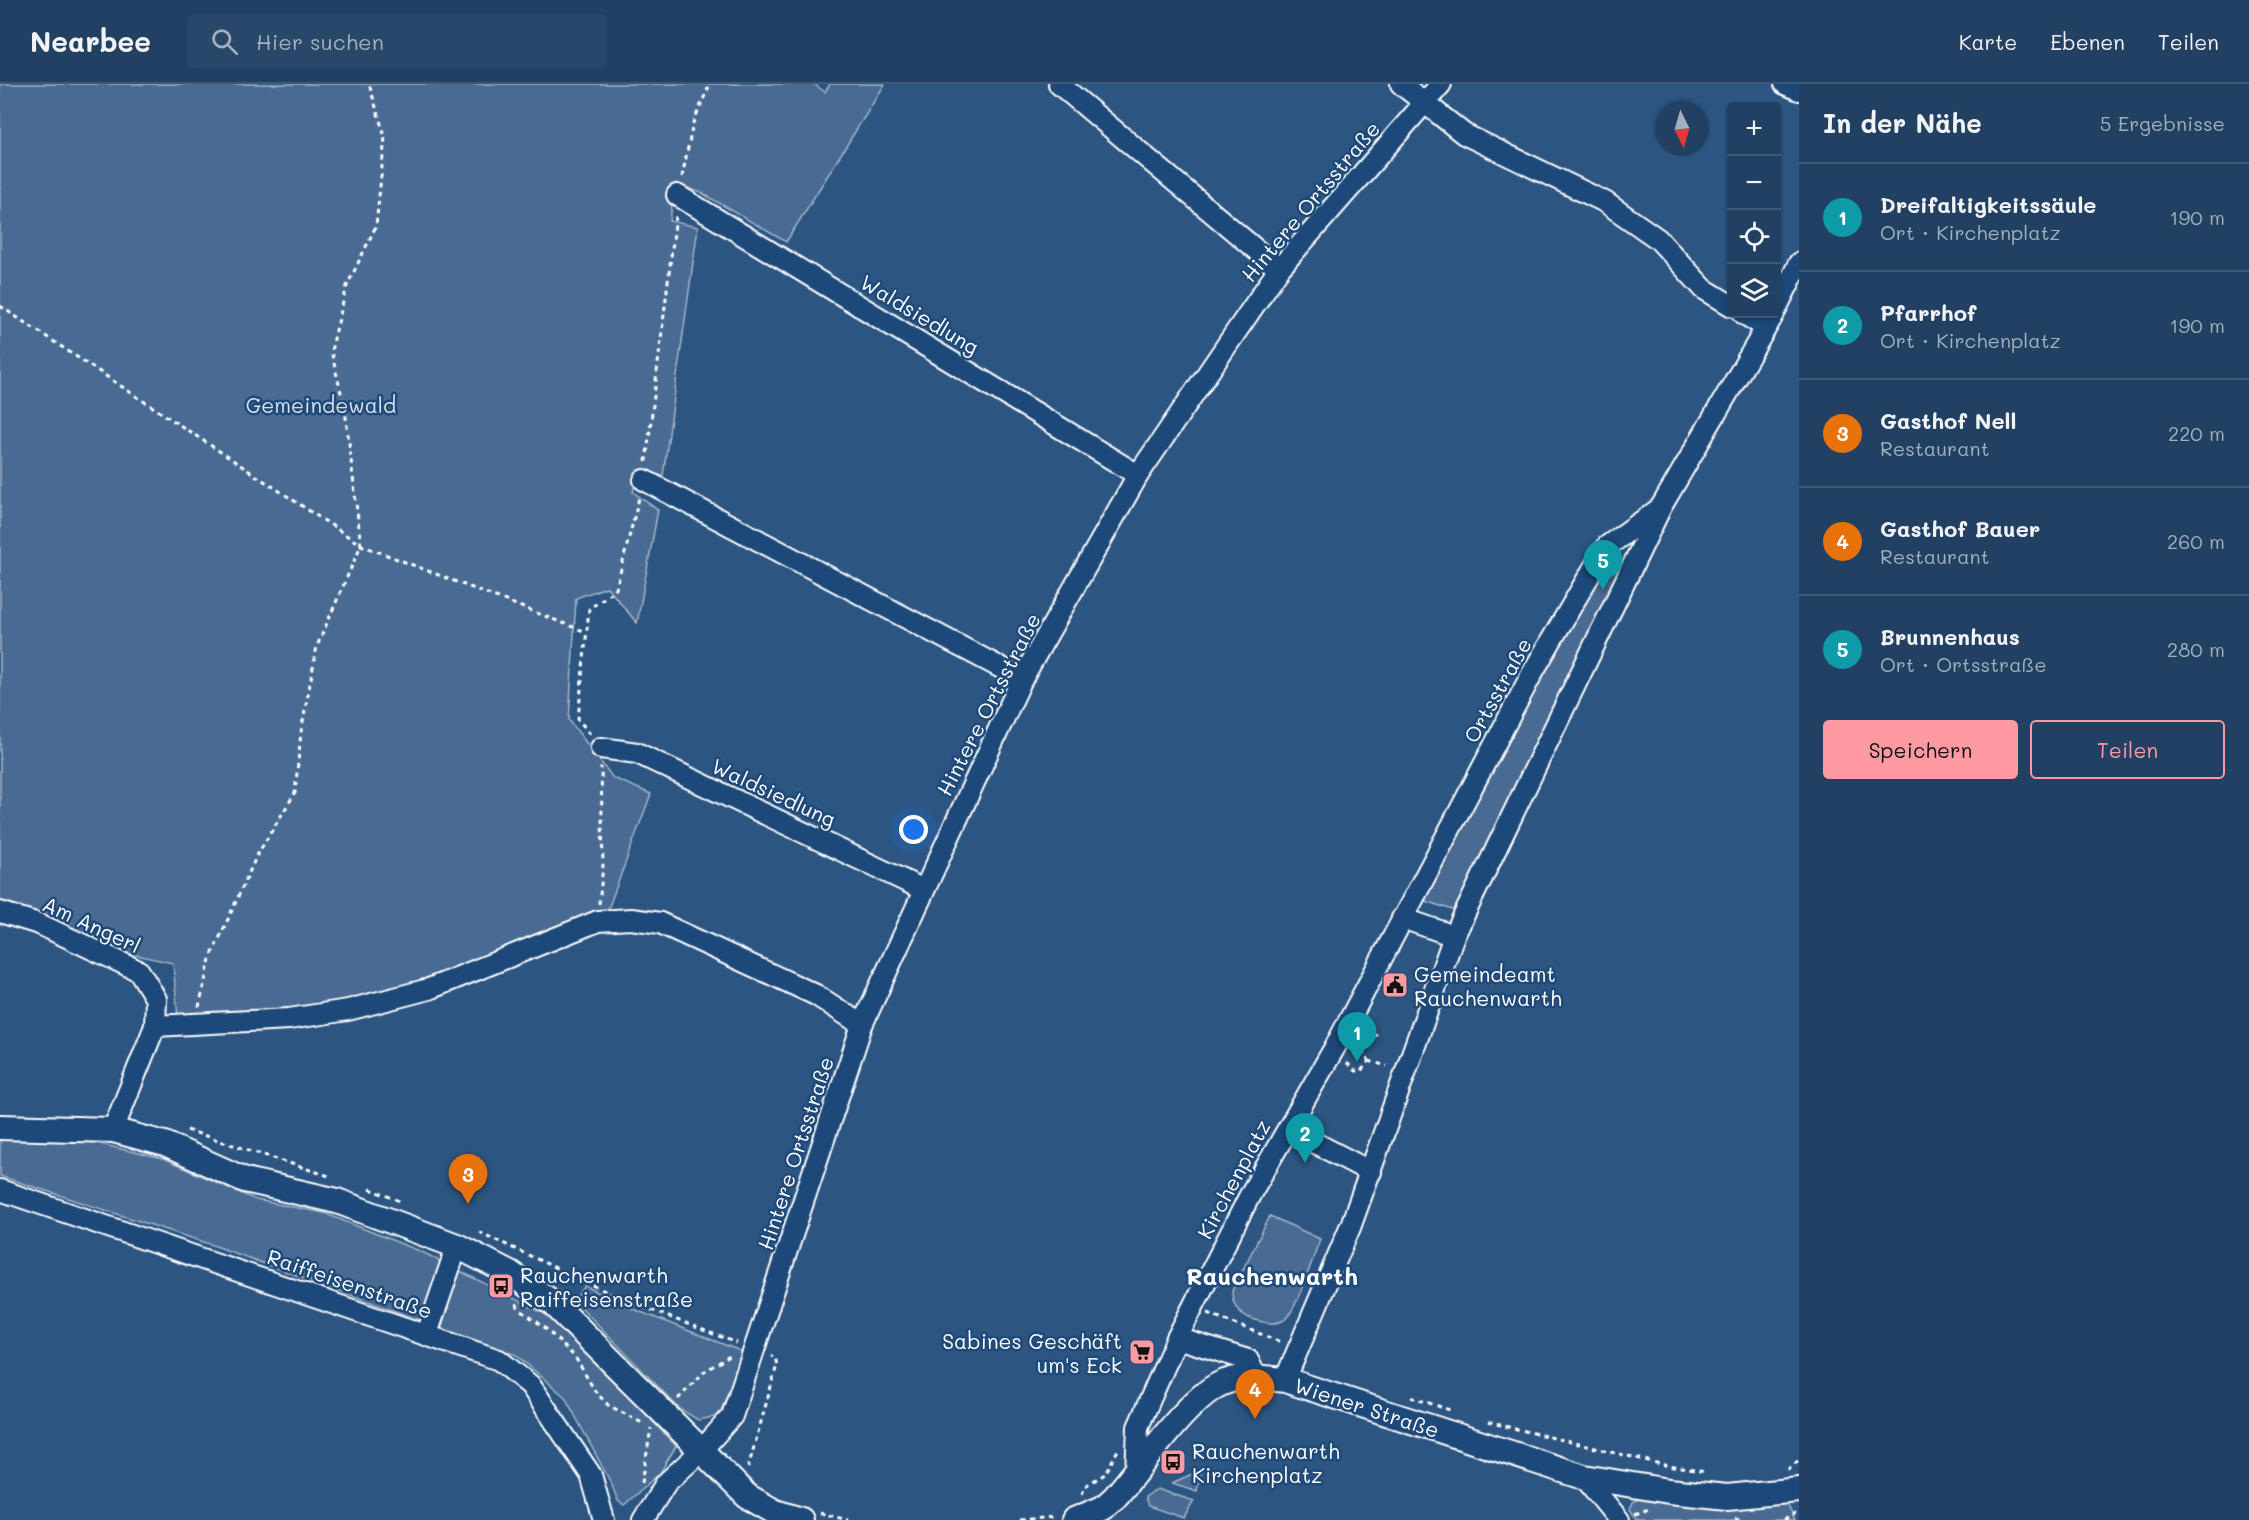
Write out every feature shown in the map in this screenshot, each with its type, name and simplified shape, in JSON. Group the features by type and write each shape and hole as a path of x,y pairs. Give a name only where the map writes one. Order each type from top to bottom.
{"main road":[{"path":"0,1127 113,1130 165,1144 245,1180 337,1201 457,1246 510,1273 553,1303 600,1347 657,1420 700,1452 771,1516 808,1516"},
{"name":"Wiener Straße","path":"1074,1520 1102,1508 1136,1473 1199,1398 1225,1382 1256,1377 1285,1380 1584,1477 1669,1491 1727,1497 1784,1481 1799,1490"}],"street":[{"path":"1059,84 1279,269"},
{"path":"1401,84 1464,134 1605,202 1658,239 1704,289 1727,303"},
{"name":"Hintere Ortsstraße","path":"643,1520 666,1483 700,1452 732,1416 862,1025 1023,679 1138,475 1279,269 1441,84"},
{"path":"1785,84 1799,90"},
{"name":"Waldsiedlung","path":"677,195 1138,475"},
{"name":"Ortsstraße","path":"1781,305 1799,263"},
{"name":"Ortsstraße","path":"1454,936 1661,507 1774,318"},
{"path":"644,480 1023,679"},
{"name":"Ortsstraße","path":"1402,918 1534,670 1606,547 1661,507"},
{"name":"Waldsiedlung","path":"601,748 637,753 924,890"},
{"name":"Am Angerl","path":"0,912 39,924 139,971 156,999 155,1026 113,1130"},
{"path":"1285,1380 1352,1225 1454,936 1402,918"},
{"name":"Kirchenplatz","path":"1136,1473 1138,1427 1178,1338 1251,1193 1335,1047 1402,918"},
{"path":"155,1026 289,1019 348,1010 429,989 598,921 631,919 660,923 816,995 862,1025"},
{"path":"1288,1129 1371,1172"},
{"name":"Raiffeisenstraße","path":"0,1190 499,1360 531,1385 591,1475 604,1520"},
{"path":"427,1334 457,1246"},
{"path":"1178,1338 1248,1360 1256,1377"},
{"path":"1584,1477 1619,1520"}],"path":[{"path":"196,1024 210,959 257,855 295,793 301,732 317,646 361,545 345,409 331,351 346,286 376,226 385,137 369,84"},
{"path":"598,921 603,866 601,748 578,719 589,609 616,589 644,480 674,248 677,195 693,123 710,84"},
{"path":"0,306 361,545 586,632"},
{"path":"1363,1051 1377,1033"},
{"path":"1355,1050 1363,1051 1369,1061 1367,1067 1355,1071 1347,1062 1348,1055 1355,1050"},
{"path":"516,1300 518,1308 544,1327 575,1356 595,1391 608,1405 657,1420"},
{"path":"1193,1307 1298,1349"},
{"path":"638,1490 644,1481 657,1420 705,1371 734,1353 740,1344 775,1357 777,1365 749,1461 748,1473"},
{"path":"1405,1396 1460,1414"},
{"path":"1482,1421 1670,1466 1715,1474"},
{"path":"1784,1481 1788,1471 1799,1460"},
{"path":"1784,1520 1795,1514 1799,1517"},
{"path":"808,1516 848,1520"}],"green space":[{"name":"Gemeindewald","path":"0,84 814,84 825,92 830,84 885,84 786,242 702,193 675,183 670,221 698,227 663,476 639,470 633,492 658,510 637,623 607,587 576,598 569,720 613,778 651,794 607,912 382,996 282,1012 178,1017 173,963 123,952 0,904"},
{"path":"1611,561 1623,561 1624,569 1459,912 1425,901 1439,867 1582,605"},
{"path":"0,1139 79,1139 163,1159 256,1200 324,1213 422,1252 557,1320 676,1446 660,1473 624,1505 618,1501 611,1483 565,1397 516,1355 210,1244 0,1176"},
{"path":"1270,1216 1320,1239 1304,1283 1289,1315 1280,1322 1272,1323 1252,1319 1243,1314 1235,1305 1232,1296 1232,1291"},
{"path":"585,1286 633,1309 743,1352 719,1416 698,1420 680,1409 574,1300"},
{"path":"1201,1470 1197,1491 1172,1483"},
{"path":"1157,1489 1194,1501 1184,1518 1148,1506 1145,1497"},
{"path":"1642,1498 1724,1509 1787,1504 1795,1520 1637,1520 1630,1509 1633,1502"}],"place":[{"name":"Brunnenhaus","path":"1603,590"},
{"name":"Gemeindeamt Rauchenwarth","path":"1395,985"},
{"name":"Dreifaltigkeitssäule","path":"1357,1062"},
{"name":"Pfarrhof","path":"1305,1163"},
{"name":"Gasthof Nell","path":"468,1204"},
{"name":"Rauchenwarth Raiffeisenstraße","path":"501,1286"},
{"name":"Sabines Geschäft um's Eck","path":"1142,1352"},
{"name":"Gasthof Bauer","path":"1255,1419"},
{"name":"Rauchenwarth Kirchenplatz","path":"1173,1462"}],"district":[{"name":"Rauchenwarth","path":"1272,1275"}]}
